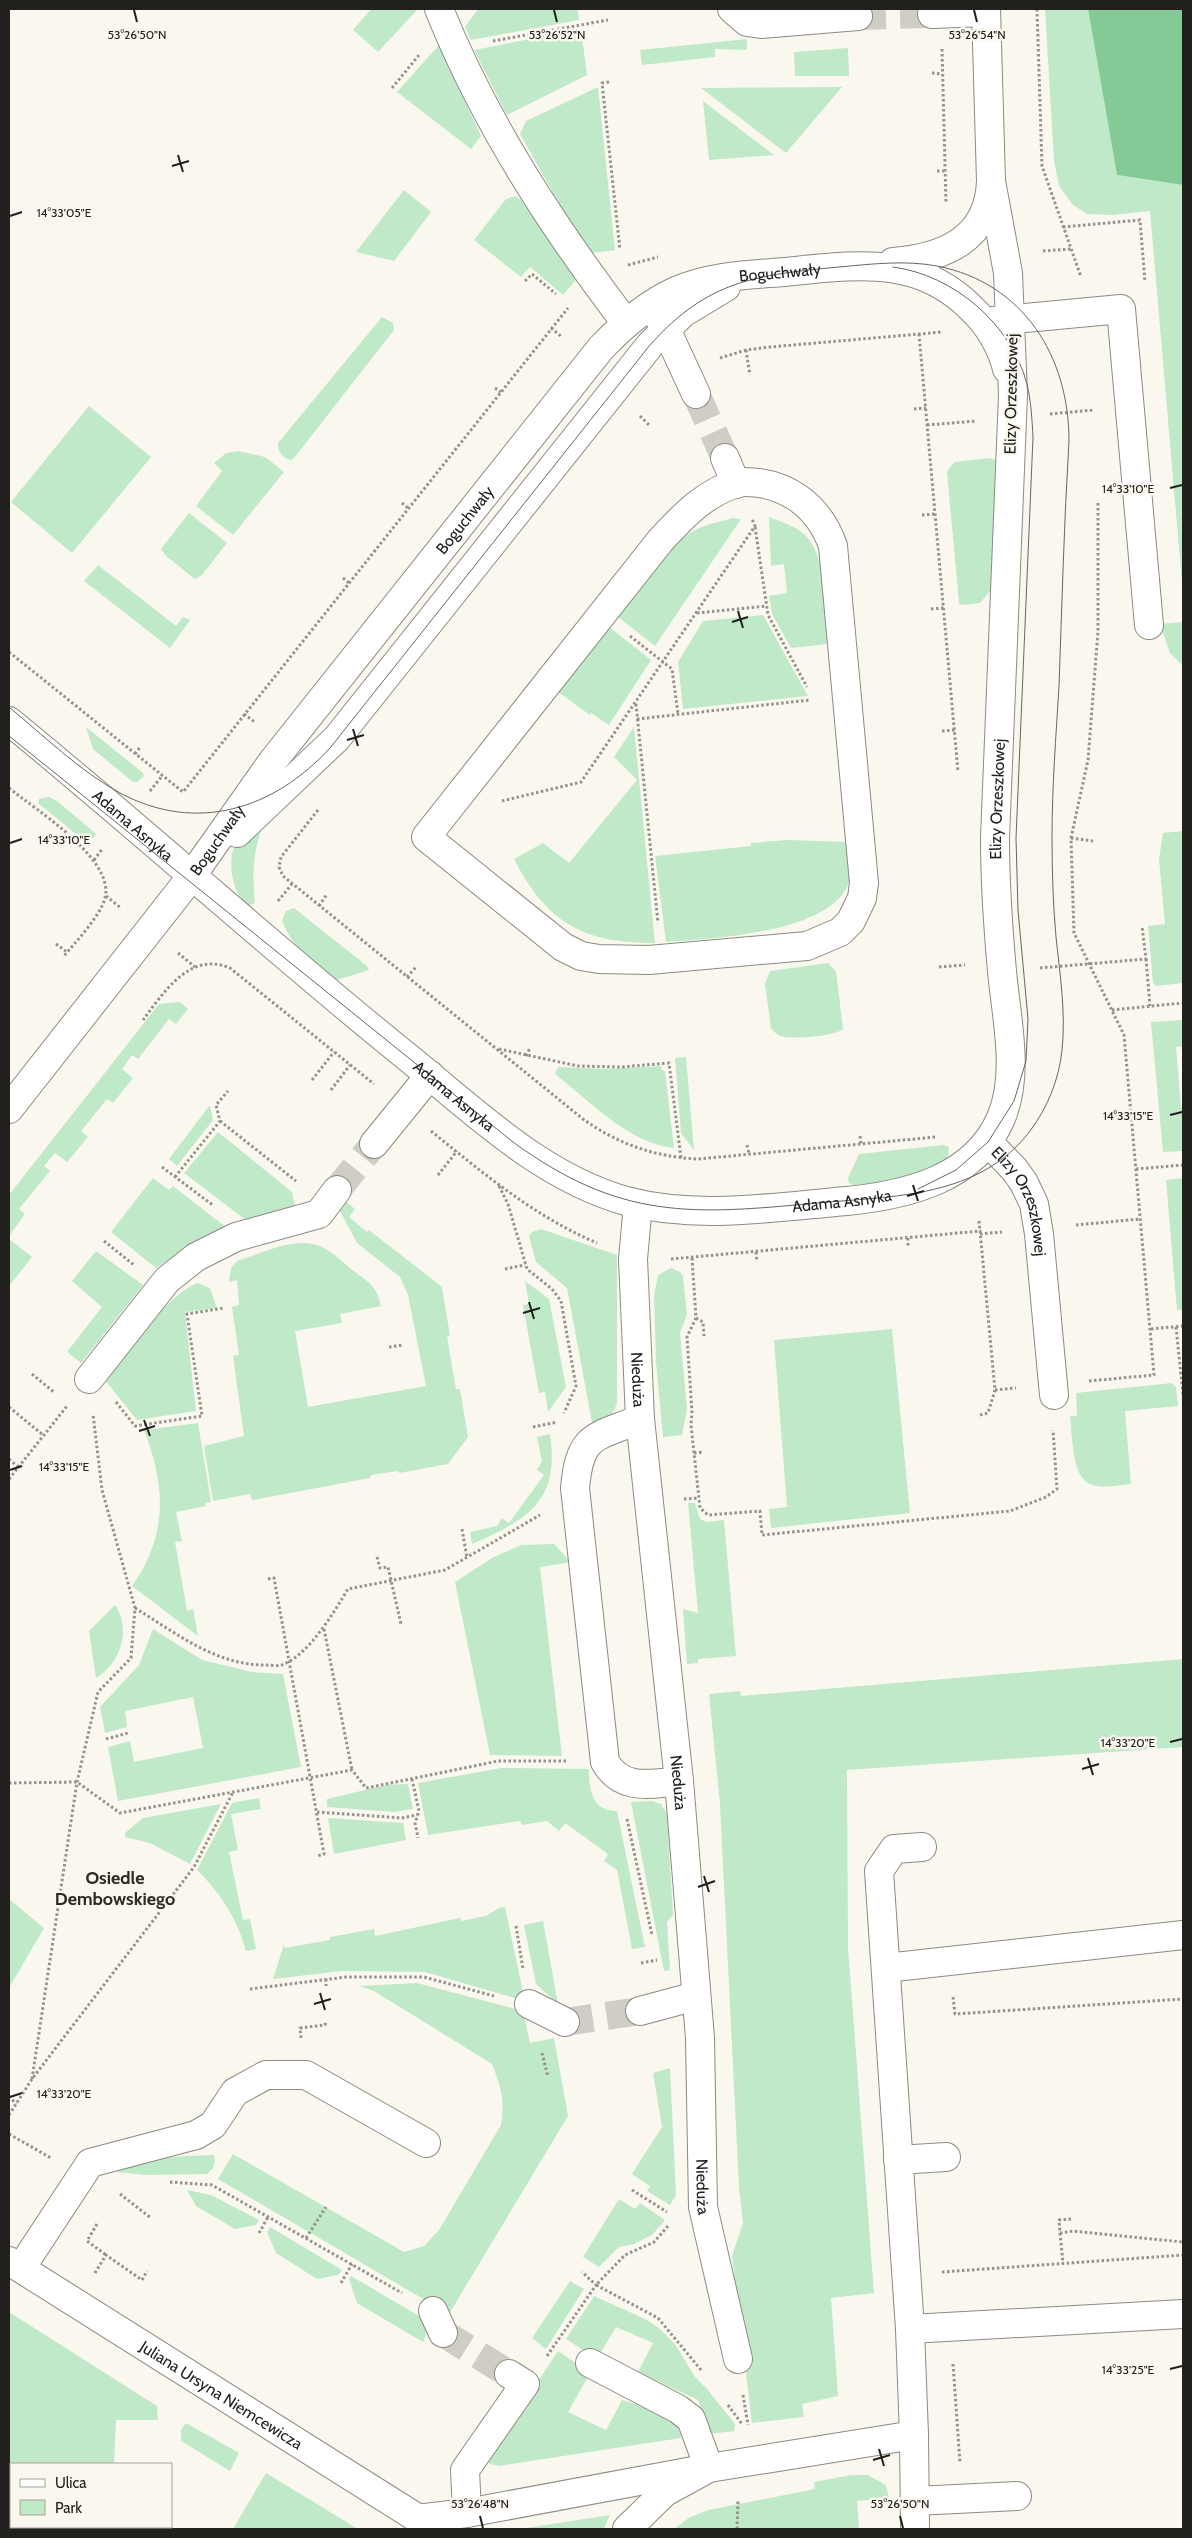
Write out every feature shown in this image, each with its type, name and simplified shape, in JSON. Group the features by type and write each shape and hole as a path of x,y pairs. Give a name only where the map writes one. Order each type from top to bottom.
{"street":[{"path":"439,9 470,80 519,169 550,218 626,323"},
{"path":"732,9 747,22 761,24 858,16"},
{"path":"932,14 986,10"},
{"name":"Elizy Orzeszkowej","path":"839,267 919,260 950,249 965,238 982,216 990,197 991,181 986,10"},
{"name":"Elizy Orzeszkowej","path":"991,181 1008,273 1013,417 995,838 996,887 1010,1080 1001,1118 988,1142 1015,1170 1024,1183 1034,1204 1039,1234 1054,1395"},
{"name":"Boguchwały","path":"9,1109 192,875 272,762 601,348 626,323 650,305 676,291 699,283 724,278 839,267 894,268 923,276 954,292 984,322 1006,364 1012,392 1013,417"},
{"path":"192,875 337,738 620,382 665,329 693,306 723,289 762,276 800,271"},
{"path":"650,305 665,329 691,383"},
{"path":"984,322 1121,309 1149,625"},
{"path":"725,458 736,484"},
{"path":"736,484 765,484 784,490 803,500 815,512 828,530 833,546 864,883 862,898 850,921 840,932 808,946 649,960 580,956 547,935 426,837 660,542 701,501 721,489 736,484"},
{"name":"Adama Asnyka","path":"9,721 192,875 327,993 513,1142 542,1162 583,1185 638,1204 684,1210 731,1210 901,1194 925,1186 948,1175 988,1142"},
{"path":"374,1144 430,1075"},
{"path":"89,1379 167,1280 196,1256 236,1237 319,1214 332,1198"},
{"name":"Nieduża","path":"638,1204 633,1259 640,1419 679,1781 700,2038 703,2207 738,2359"},
{"path":"640,1419 588,1443 580,1455 577,1468 578,1507 605,1762 610,1771 622,1780 634,1785 679,1781"},
{"path":"915,2529 910,2329 878,1871 894,1849 922,1847"},
{"path":"886,1968 1183,1935"},
{"path":"640,2011 696,1996"},
{"path":"529,2004 565,2022"},
{"path":"86,2169 196,2135 213,2125 235,2092 266,2075 306,2075 426,2143"},
{"path":"15,2265 112,2136"},
{"path":"898,2160 946,2157"},
{"name":"Juliana Ursyna Niemcewicza","path":"15,2265 426,2524"},
{"path":"910,2329 1183,2314"},
{"path":"590,2364 678,2409 691,2420 709,2468"},
{"path":"467,2513 465,2470 525,2384 509,2374"},
{"path":"426,2524 467,2513 709,2468 914,2435"},
{"path":"627,2529 665,2492 709,2468"},
{"path":"915,2501 1017,2496"}],"path":[{"path":"1037,9 1042,166 1086,293 1088,312"},
{"path":"490,42 608,20"},
{"path":"932,73 942,74"},
{"path":"609,82 602,83 610,142 620,259"},
{"path":"937,171 945,171"},
{"path":"1043,251 1071,249"},
{"path":"526,281 532,274 542,282"},
{"path":"691,383 714,360 746,350 919,334 959,778"},
{"path":"746,350 750,375"},
{"path":"495,388 501,392"},
{"path":"914,409 926,408"},
{"path":"1042,415 1097,410 1098,416"},
{"path":"927,425 982,420"},
{"path":"638,719 814,699 768,615 755,526 736,484"},
{"path":"1093,841 1071,838 1088,760 1098,631 1098,494"},
{"path":"402,503 408,508"},
{"path":"922,515 935,514"},
{"path":"516,798 581,782 636,704 755,526"},
{"path":"343,578 349,583"},
{"path":"697,613 766,606"},
{"path":"931,609 944,608"},
{"path":"628,634 672,669 678,714"},
{"path":"9,652 183,792"},
{"path":"636,704 658,924"},
{"path":"942,731 955,730"},
{"path":"135,754 140,746"},
{"path":"149,791 162,776"},
{"path":"9,788 84,849 102,871 106,896 101,908 63,957"},
{"path":"319,809 280,860 280,870 292,884 602,1132 644,1150 681,1158 698,1159 940,1137"},
{"path":"94,860 108,843"},
{"path":"276,903 292,884"},
{"path":"319,906 327,894"},
{"path":"106,896 126,912"},
{"path":"1142,926 1150,1006"},
{"path":"56,944 67,952"},
{"path":"171,948 195,966"},
{"path":"1032,969 1146,959"},
{"path":"939,967 966,965"},
{"path":"407,977 416,967"},
{"path":"1111,1010 1183,1003"},
{"path":"496,1048 578,1066 621,1066 669,1060 681,1158"},
{"path":"526,1056 530,1048"},
{"path":"312,1080 334,1052"},
{"path":"331,1090 350,1065"},
{"path":"228,1091 216,1105 220,1121 332,1198"},
{"path":"175,1177 220,1121"},
{"path":"860,1136 861,1144"},
{"path":"747,1145 749,1154"},
{"path":"438,1175 456,1151"},
{"path":"1136,1169 1183,1165"},
{"path":"162,1167 217,1208"},
{"path":"499,1186 508,1204 525,1265 558,1294 561,1301 576,1386 558,1428"},
{"path":"1074,1226 1140,1220"},
{"path":"979,1221 980,1231"},
{"path":"908,1238 908,1248"},
{"path":"104,1241 141,1270"},
{"path":"756,1252 757,1262"},
{"path":"692,1258 696,1318 687,1337 694,1453 700,1508 703,1513 712,1516 760,1511 762,1535 999,1513 1046,1497 1057,1489 1053,1428"},
{"path":"505,1269 525,1265"},
{"path":"89,1379 110,1395 134,1426 202,1416 187,1314 224,1308"},
{"path":"696,1318 702,1322 704,1336"},
{"path":"1150,1329 1183,1326"},
{"path":"1176,1327 1183,1394"},
{"path":"390,1347 403,1345"},
{"path":"32,1374 43,1383"},
{"path":"9,1479 89,1379"},
{"path":"32,2079 77,1782 98,1692 131,1658 135,1608 102,1490 89,1379"},
{"path":"980,1414 988,1414 995,1390"},
{"path":"9,1408 44,1435"},
{"path":"533,1427 560,1422"},
{"path":"694,1453 704,1452"},
{"path":"9,1459 18,1467"},
{"path":"135,1608 209,1654 246,1665 282,1666 290,1661 323,1628 348,1589 445,1570 539,1516 578,1507"},
{"path":"539,1516 544,1510"},
{"path":"462,1529 467,1558"},
{"path":"377,1556 380,1568 388,1567 401,1624"},
{"path":"268,1578 274,1578 311,1777 324,1854 316,1856"},
{"path":"323,1628 352,1770 366,1788 498,1761 605,1762"},
{"path":"106,1739 128,1733"},
{"path":"9,1783 77,1782 120,1813 352,1770"},
{"path":"412,1779 419,1811 414,1823 418,1838"},
{"path":"9,2115 32,2079 194,1867 233,1791"},
{"path":"317,1812 402,1818 417,1815"},
{"path":"516,1926 529,2004"},
{"path":"641,1963 658,1960"},
{"path":"250,1990 346,1977 424,1977 460,1989"},
{"path":"326,1980 326,1986"},
{"path":"955,2014 1183,1999"},
{"path":"302,2042 300,2028 325,2025 326,2022"},
{"path":"9,2096 16,2104"},
{"path":"9,2134 86,2169"},
{"path":"165,2182 212,2185 352,2264 438,2322"},
{"path":"632,2190 663,2210"},
{"path":"125,2198 151,2218"},
{"path":"306,2238 326,2207"},
{"path":"102,2216 87,2242 142,2280 147,2271"},
{"path":"260,2233 268,2217"},
{"path":"1064,2263 1059,2220 1071,2219"},
{"path":"559,2341 596,2285 624,2255 654,2242 670,2224"},
{"path":"1060,2232 1073,2231 1183,2242"},
{"path":"963,2498 946,2272 1183,2254"},
{"path":"92,2277 106,2255"},
{"path":"341,2283 352,2264"},
{"path":"582,2272 596,2285 658,2318 704,2374"},
{"path":"722,2397 745,2428"}],"green space":[{"path":"371,9 418,9 378,52 353,30"},
{"path":"478,9 578,9 579,20 471,40 465,27"},
{"path":"1045,9 1088,9 1117,175 1183,185 1183,594 1150,211 1113,215 1087,214 1073,205 1059,186 1054,161"},
{"path":"1088,9 1183,9 1183,185 1117,175"},
{"path":"581,29 587,75 507,115 474,50"},
{"path":"747,39 747,50 715,49 715,57 642,65 640,50"},
{"path":"439,45 481,136 471,149 397,92"},
{"path":"848,48 849,76 795,76 794,52"},
{"path":"598,87 615,250 592,253 583,246 520,134 526,121"},
{"path":"842,87 786,153 701,88"},
{"path":"703,101 774,155 709,160"},
{"path":"404,190 431,212 394,261 356,252"},
{"path":"515,196 521,200 574,276 575,281 563,295 530,267 521,277 474,240 506,199"},
{"path":"382,317 393,323 394,330 294,458 291,460 285,458 280,452 278,443"},
{"path":"89,406 151,457 72,553 11,502"},
{"path":"238,451 265,457 284,472 233,535 196,506 222,471 214,463 226,453"},
{"path":"990,458 996,460 997,465 991,590 980,603 961,605 959,603 947,472 954,462"},
{"path":"189,513 227,543 202,575 195,579 166,556 161,549"},
{"path":"769,517 799,530 814,547 822,573 828,644 791,648 772,614 769,596 787,593 784,564 771,566"},
{"path":"732,518 741,519 655,646 618,617 652,569 672,547 699,528"},
{"path":"98,565 176,626 183,617 190,620 170,648 84,581"},
{"path":"763,615 808,696 683,709 678,662 703,621"},
{"path":"1183,622 1183,666 1170,653 1160,624"},
{"path":"608,626 651,660 609,725 591,713 590,715 557,691"},
{"path":"86,727 143,773 144,776 137,782 133,782 93,749"},
{"path":"634,727 655,943 607,939 570,925 554,914 540,899 514,859 543,843 569,863 637,780 614,757"},
{"path":"49,797 57,801 96,835 87,843 38,803 39,799"},
{"path":"263,825 254,863 255,903 247,906 242,901 235,886 231,869 232,853 235,846 244,836"},
{"path":"1183,831 1183,983 1156,986 1153,983 1148,926 1165,924 1159,859 1163,833"},
{"path":"787,840 847,842 850,871 849,882 835,902 816,915 765,931 710,939 666,942 655,856 751,846 751,843"},
{"path":"294,908 367,966 369,970 337,980 320,970 297,947 285,929 282,920 286,911"},
{"path":"828,963 836,971 843,1029 824,1035 805,1037 789,1038 777,1034 771,1028 765,984 770,971"},
{"path":"180,1002 188,1009 176,1024 169,1019 138,1059 132,1055 122,1069 133,1078 113,1103 107,1099 81,1131 88,1137 67,1162 55,1153 44,1166 50,1171 19,1209 25,1214 9,1236 9,1195 159,1004"},
{"path":"1183,1020 1183,1046 1176,1047 1181,1107 1183,1107 1183,1151 1163,1152 1151,1022"},
{"path":"686,1057 694,1150 681,1133 675,1058"},
{"path":"661,1066 662,1070 665,1071 674,1148 657,1144 625,1130 555,1074 558,1067 605,1069"},
{"path":"210,1105 213,1120 177,1166 169,1159"},
{"path":"218,1132 292,1192 295,1207 247,1221 184,1173"},
{"path":"943,1145 949,1147 948,1158 913,1174 869,1186 857,1186 849,1183 848,1178 859,1154"},
{"path":"153,1178 169,1190 173,1186 227,1228 195,1242 156,1268 111,1232"},
{"path":"1183,1178 1183,1310 1177,1310 1166,1180"},
{"path":"345,1201 355,1209 349,1217 367,1232 369,1230 442,1287 450,1336 447,1337 456,1389 460,1389 468,1437 448,1464 399,1473 398,1471 371,1475 370,1478 252,1500 250,1494 213,1501 204,1446 244,1436 233,1356 239,1355 232,1307 239,1305 237,1280 229,1282 231,1268 237,1261 289,1244 310,1243 332,1253 367,1281 377,1293 381,1306 340,1314 342,1323 295,1331 308,1407 426,1386 408,1295 400,1277 357,1243 339,1209"},
{"path":"541,1229 617,1255 617,1403 608,1418 593,1428 567,1288 536,1262 529,1236 532,1232"},
{"path":"9,1239 32,1257 9,1286"},
{"path":"96,1251 143,1285 81,1363 67,1352 102,1307 72,1281"},
{"path":"671,1268 680,1272 683,1276 687,1315 680,1333 687,1409 682,1435 663,1437 656,1362 654,1296 658,1275"},
{"path":"525,1281 549,1299 566,1387 548,1412 545,1392 539,1393 523,1305 529,1304"},
{"path":"198,1283 210,1288 217,1308 185,1312 196,1411 137,1420 105,1380 161,1311 174,1298"},
{"path":"892,1329 910,1513 771,1528 769,1509 787,1507 774,1340"},
{"path":"1172,1383 1176,1387 1178,1406 1125,1411 1131,1484 1098,1486 1092,1485 1083,1479 1076,1463 1070,1416 1077,1416 1076,1393"},
{"path":"198,1423 211,1502 205,1503 206,1506 176,1512 182,1541 175,1542 187,1611 193,1609 198,1636 132,1586 144,1567 152,1548 160,1510 156,1471 144,1430"},
{"path":"550,1434 552,1457 550,1476 544,1492 536,1505 509,1526 472,1544 470,1532 497,1526 502,1518 509,1523 544,1475 537,1470 542,1461 537,1437"},
{"path":"688,1503 695,1503 700,1519 707,1522 724,1520 736,1656 698,1659 698,1663 687,1664 683,1609 698,1613"},
{"path":"554,1544 571,1562 540,1567 562,1756 490,1755 455,1582 492,1558 521,1545"},
{"path":"115,1605 123,1625 121,1645 111,1664 96,1678 89,1631"},
{"path":"153,1629 202,1660 252,1672 283,1674 301,1767 118,1801 108,1747 130,1741 134,1762 203,1748 193,1697 125,1711 127,1727 105,1733 100,1707 139,1665"},
{"path":"1183,1659 1183,1747 847,1770 848,1947 874,2293 831,2298 838,2396 802,2404 804,2417 752,2423 732,2256 743,2223 739,2187 720,1804 709,1694 740,1691 741,1696"},
{"path":"501,1768 589,1769 591,1792 597,1803 609,1810 617,1811 645,1947 632,1949 617,1870 604,1861 608,1854 565,1823 559,1831 547,1821 522,1825 520,1821 428,1835 418,1783"},
{"path":"408,1784 413,1809 394,1812 327,1807 327,1799 386,1785"},
{"path":"259,1798 261,1809 231,1814 238,1850 229,1852 243,1920 250,1919 256,1949 246,1951 233,1917 221,1897 197,1870 232,1803"},
{"path":"652,1801 661,1804 667,1814 673,1915 667,1922 670,1970 664,1971 631,1802"},
{"path":"221,1804 190,1864 150,1843 125,1837 125,1833 143,1818"},
{"path":"328,1818 403,1823 406,1840 334,1854"},
{"path":"9,1899 44,1928 9,1988"},
{"path":"501,1907 505,1907 525,2001 425,1972 342,1971 273,1979 284,1944 285,1948 330,1940 330,1937 374,1929 375,1936 460,1918 461,1921 486,1916"},
{"path":"543,1921 558,2004 536,1984 524,1925"},
{"path":"417,1983 523,2011 530,2043 554,2038 568,2116 449,2314 218,2179 233,2154 404,2252 424,2246 439,2230 501,2125 503,2108 500,2087 492,2064 374,1991 359,1986"},
{"path":"670,2068 676,2195 670,2205 647,2191 650,2186 632,2174 662,2127 653,2073"},
{"path":"214,2155 214,2166 207,2174 147,2175 116,2172 152,2160"},
{"path":"187,2190 211,2195 259,2220 256,2225 235,2229 196,2206"},
{"path":"619,2199 635,2209 640,2203 665,2220 652,2235 634,2244 619,2247 599,2267 583,2257"},
{"path":"270,2227 342,2270 338,2275 317,2279 276,2253 267,2232"},
{"path":"351,2276 431,2323 423,2342 357,2303 349,2279"},
{"path":"570,2281 584,2289 546,2349 532,2338"},
{"path":"594,2296 645,2319 659,2328 675,2344 695,2377 735,2424 734,2431 710,2434 698,2400 638,2372 653,2343 616,2327 597,2359 566,2339"},
{"path":"9,2312 157,2406 158,2420 116,2420 114,2463 10,2463 9,2472"},
{"path":"558,2351 590,2373 568,2412 606,2430 622,2400 659,2411 667,2416 674,2421 679,2429 681,2438 499,2466 490,2464 487,2459"},
{"path":"186,2423 239,2453 230,2471 181,2441 181,2430"},
{"path":"266,2473 358,2529 233,2529"},
{"path":"851,2475 868,2475 886,2485 889,2498 857,2501 859,2529 674,2529 690,2517 709,2510 815,2489 814,2482"},
{"path":"610,2515 604,2529 520,2529"}],"tunnel":[{"path":"858,16 932,14"},
{"path":"696,394 725,458"},
{"path":"337,1190 374,1144"},
{"path":"565,2022 640,2011"},
{"path":"443,2333 509,2374"}],"tram line":[{"path":"9,707 63,753 105,784 120,793 149,805 177,812 206,813 233,809 259,800 284,787 308,769 330,748 650,345 671,323 692,307 713,294 735,285 783,273 876,264 913,263 937,266 968,275 994,289 1017,307 1036,328 1050,353 1061,381 1067,410 1069,441 1052,818 1053,900 1063,1022 1061,1061 1055,1082 1036,1122 1009,1153 986,1170 933,1190 876,1198 731,1210 694,1210 658,1206 623,1199 588,1186 552,1168 513,1142 9,736"},
{"path":"893,267 916,272 937,280 977,306 994,323 1008,342 1019,362 1027,384 1033,437 1016,838 1018,910 1028,1019 1026,1061 1014,1101 988,1142 956,1170 918,1189"}],"district":[{"name":"Osiedle Dembowskiego","path":"115,1888"}]}
